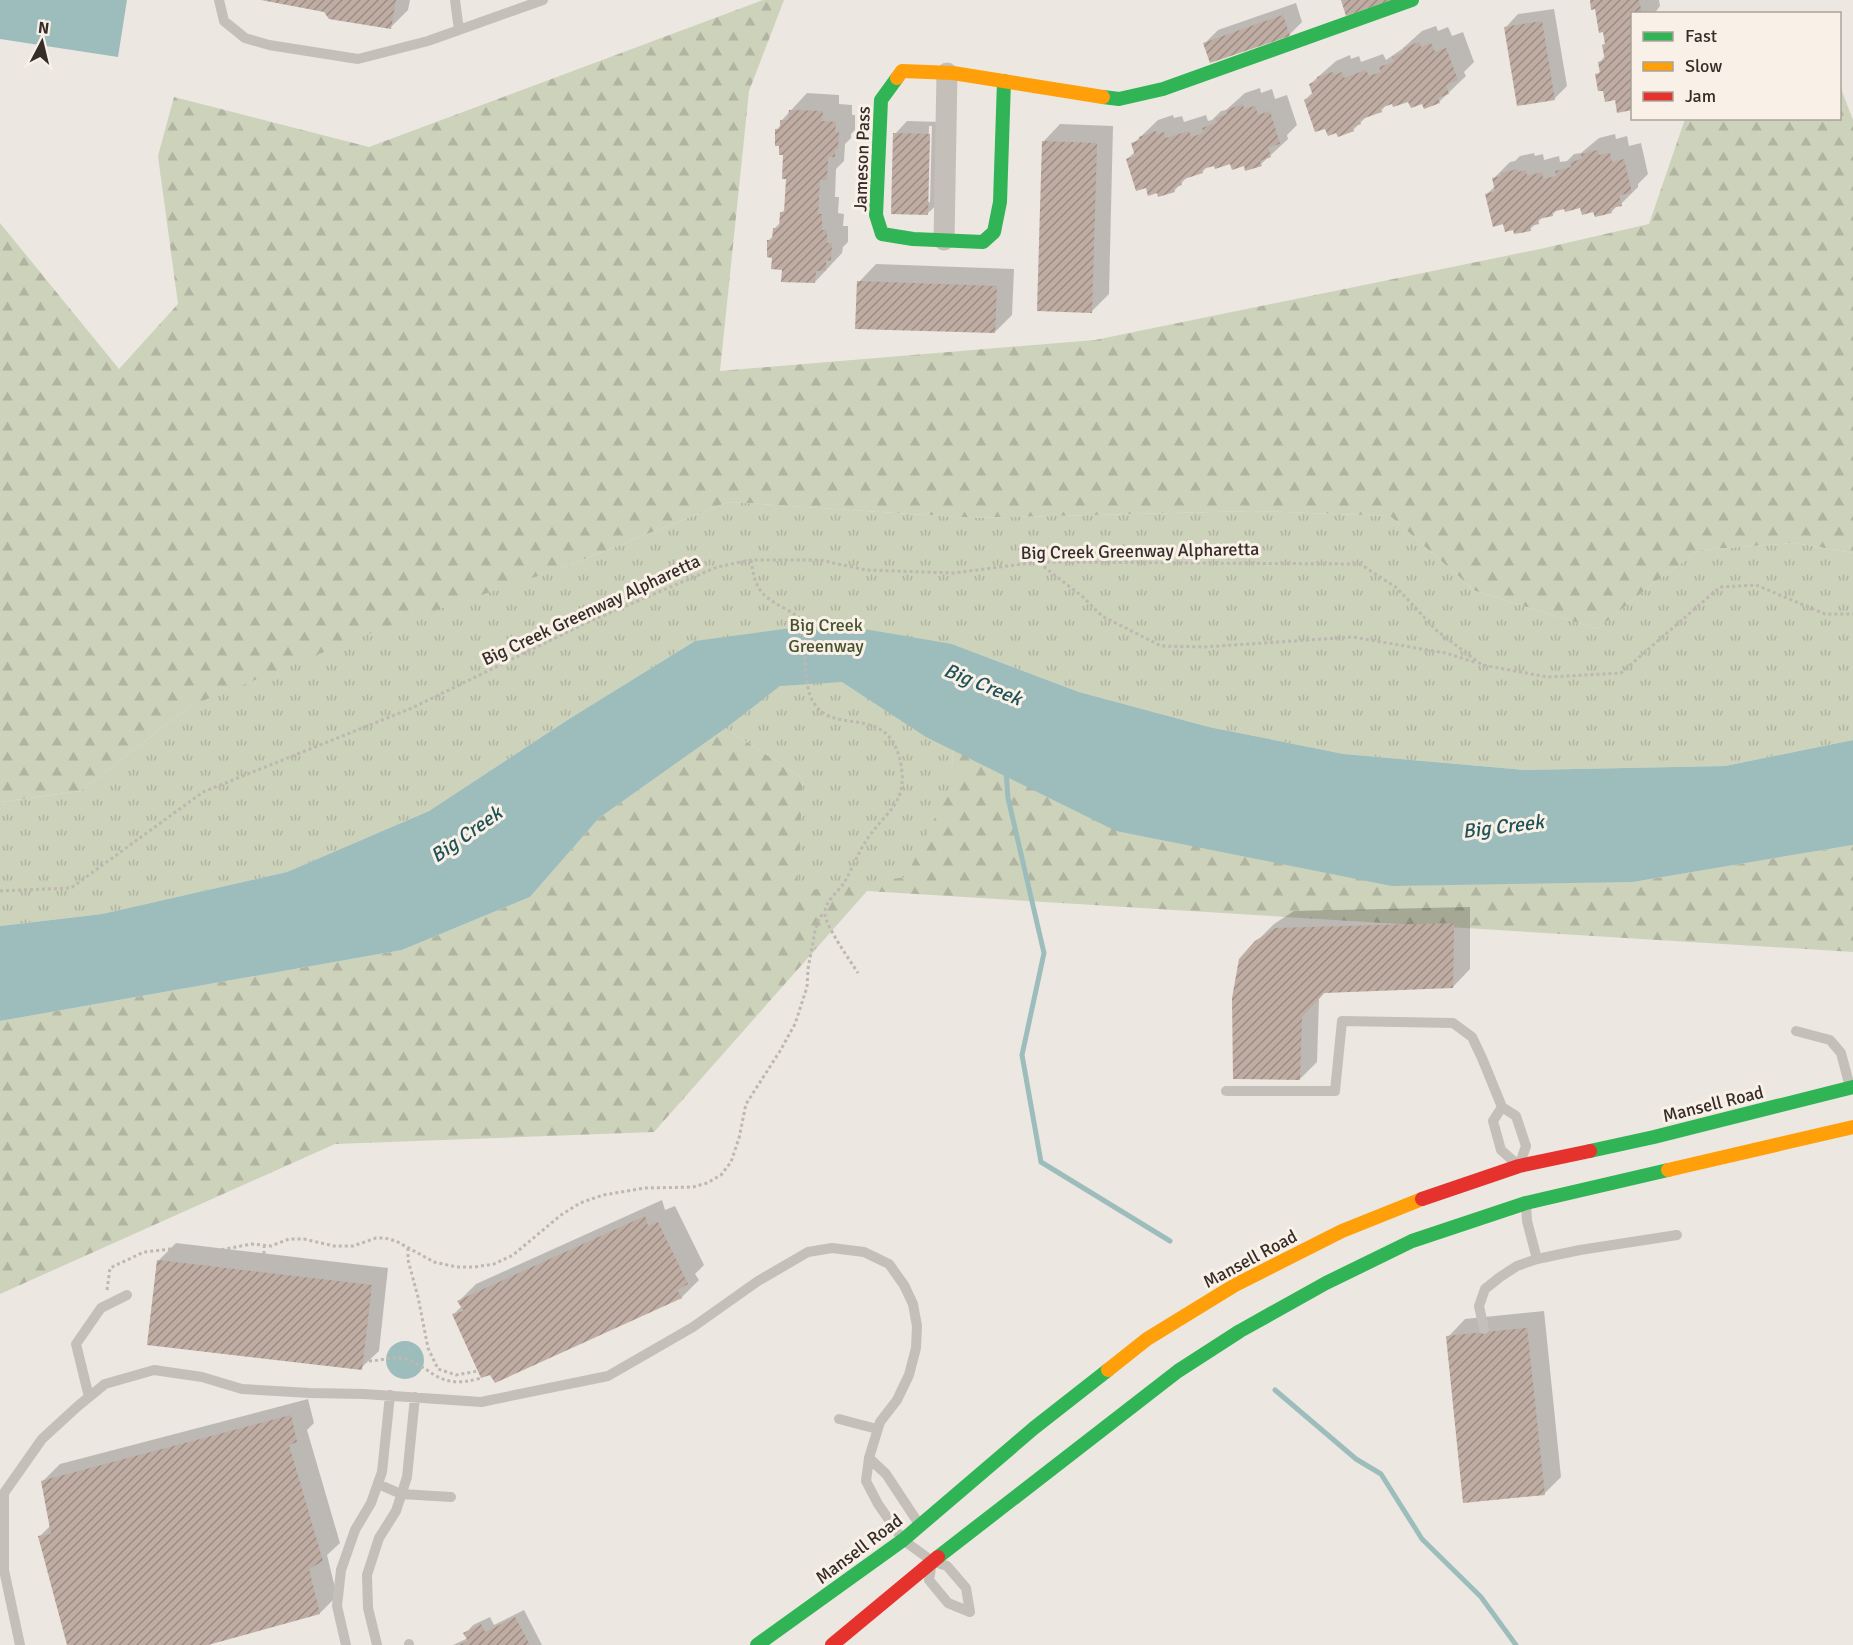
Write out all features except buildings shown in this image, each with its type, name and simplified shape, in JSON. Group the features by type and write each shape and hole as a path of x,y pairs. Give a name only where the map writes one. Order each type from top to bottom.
{"main road":[{"name":"Jameson Pass","path":"1004,81 1000,202 994,232 983,242 913,239 882,234 876,214 881,100 902,71 947,73 1004,81 1119,99 1163,89 1412,0"},
{"name":"Mansell Road","path":"757,1645 903,1540 1034,1428 1147,1339 1235,1285 1342,1231 1429,1196 1852,1088"},
{"path":"832,1645 932,1561 1178,1371 1240,1331 1326,1283 1412,1241 1525,1198 1853,1127"}],"street":[{"path":"944,240 947,73"}],"lane":[{"path":"219,0 224,21 244,38 269,45 358,59 428,41 543,0"},
{"path":"455,0 459,30"},
{"path":"1226,1091 1335,1091 1342,1021 1454,1023 1472,1037 1502,1107 1516,1116 1526,1146 1520,1171"},
{"path":"1796,1031 1830,1040 1840,1053 1852,1088"},
{"path":"1502,1107 1492,1121 1501,1150 1520,1171"},
{"path":"1525,1198 1527,1221 1537,1259"},
{"path":"1484,1329 1479,1306 1485,1289 1517,1266 1537,1259 1580,1250 1677,1234"},
{"path":"20,1645 4,1570 4,1493 42,1439 105,1384 154,1370 202,1377 242,1389 310,1394 390,1395 481,1402 608,1376 693,1327 758,1281 808,1252 832,1248 864,1252 889,1264 904,1285 913,1304 917,1326 916,1348 909,1376 897,1400 880,1422 868,1458 866,1481 878,1504 903,1540 932,1561 947,1566 966,1588 970,1612 948,1603 929,1580 932,1561"},
{"path":"88,1397 76,1344 101,1308 127,1295"},
{"path":"346,1645 337,1606 341,1570 355,1530 371,1503 382,1472 390,1395"},
{"path":"377,1645 368,1608 366,1575 379,1538 396,1511 407,1477 415,1397"},
{"path":"839,1419 878,1429"},
{"path":"868,1458 886,1474 921,1525"},
{"path":"378,1484 401,1494 451,1497"}],"path":[{"name":"Big Creek Greenway Alpharetta","path":"0,891 71,888 203,792 412,708 584,624 717,567 751,561 820,560 866,570 954,573 1038,562 1360,564 1397,588 1436,630 1482,665 1548,677 1621,673 1720,587 1756,585 1825,614 1853,614"},
{"path":"105,1305 110,1268 144,1252 171,1249 204,1253 252,1244 271,1246 289,1239 304,1239 334,1246 353,1246 376,1238 385,1238 396,1241 434,1262 457,1267 475,1267 494,1264 513,1255 561,1215 580,1203 603,1195 645,1188 693,1187 707,1183 721,1175 731,1162 746,1104 795,1024 807,987 808,969 819,918 843,885 871,833 898,802 902,772 889,736 878,727 866,723 833,719 818,710 810,695 803,622 798,615 771,601 762,593 754,581 751,561"},
{"path":"1038,562 1083,597 1102,616 1161,646 1204,647 1352,637 1446,653 1482,665"},
{"path":"824,913 828,924 858,973"},
{"path":"264,1247 264,1272"},
{"path":"408,1248 408,1260 428,1348 438,1369 456,1375 478,1371"},
{"path":"363,1361 375,1362 403,1358 444,1380 454,1382 481,1378"}],"green space":[{"path":"763,0 784,0 749,91 720,371 1095,340 1540,249 1649,224 1685,120 1841,120 1841,89 1853,120 1853,553 1795,543 1699,550 1650,586 1598,629 1475,591 1390,516 1253,511 972,518 728,502 562,568 190,706 81,791 0,802 0,223 119,369 178,304 158,156 174,97 369,147"},
{"name":"Big Creek Greenway","path":"728,502 972,518 1253,511 1390,516 1475,591 1598,629 1650,586 1699,550 1795,543 1853,553 1853,740 1725,766 1525,770 1344,754 1209,727 1079,692 952,644 953,780 906,877 797,892 803,779 726,728 695,641 569,719 429,811 287,872 102,914 0,926 0,802 81,791 190,706 386,627 562,568"},
{"path":"726,728 803,779 798,892 953,780 953,750 1633,882 1853,845 1853,952 867,891 654,1132 335,1144 0,1294 0,1021 402,950 530,897 599,818"}],"water":[{"path":"0,0 127,0 118,57 0,39"},
{"name":"Big Creek","path":"829,623 952,644 1079,692 1209,727 1344,754 1525,770 1725,766 1853,740 1853,845 1633,882 1392,886 1116,831 926,737 842,682 780,686 726,728 599,818 530,897 402,950 0,1021 0,926 102,914 287,872 429,811 569,719 695,641"},
{"path":"405,1341 419,1346 424,1360 419,1374 405,1379 391,1374 386,1360 391,1346"}],"waterway":[{"path":"1006,771 1008,798 1044,953 1022,1055 1041,1162 1170,1241"},
{"path":"1275,1390 1356,1459 1381,1474 1422,1539 1481,1597 1516,1645"}],"traffic: fast":[{"path":"1103,97 1119,99 1163,89 1412,0"},
{"path":"897,78 881,100 876,215 882,234 913,239 983,242 994,232 1000,202 1004,81"},
{"path":"1590,1151 1853,1087"},
{"path":"938,1557 1178,1371 1240,1331 1326,1283 1412,1241 1526,1203 1668,1170"},
{"path":"757,1645 903,1540 1034,1428 1108,1370"}],"traffic: slow":[{"path":"897,78 902,71 953,73 1103,97"},
{"path":"1668,1170 1853,1127"},
{"path":"1108,1370 1147,1339 1235,1285 1342,1231 1422,1199"}],"traffic: jam":[{"path":"1422,1199 1519,1166 1590,1151"},
{"path":"832,1645 938,1557"}]}
